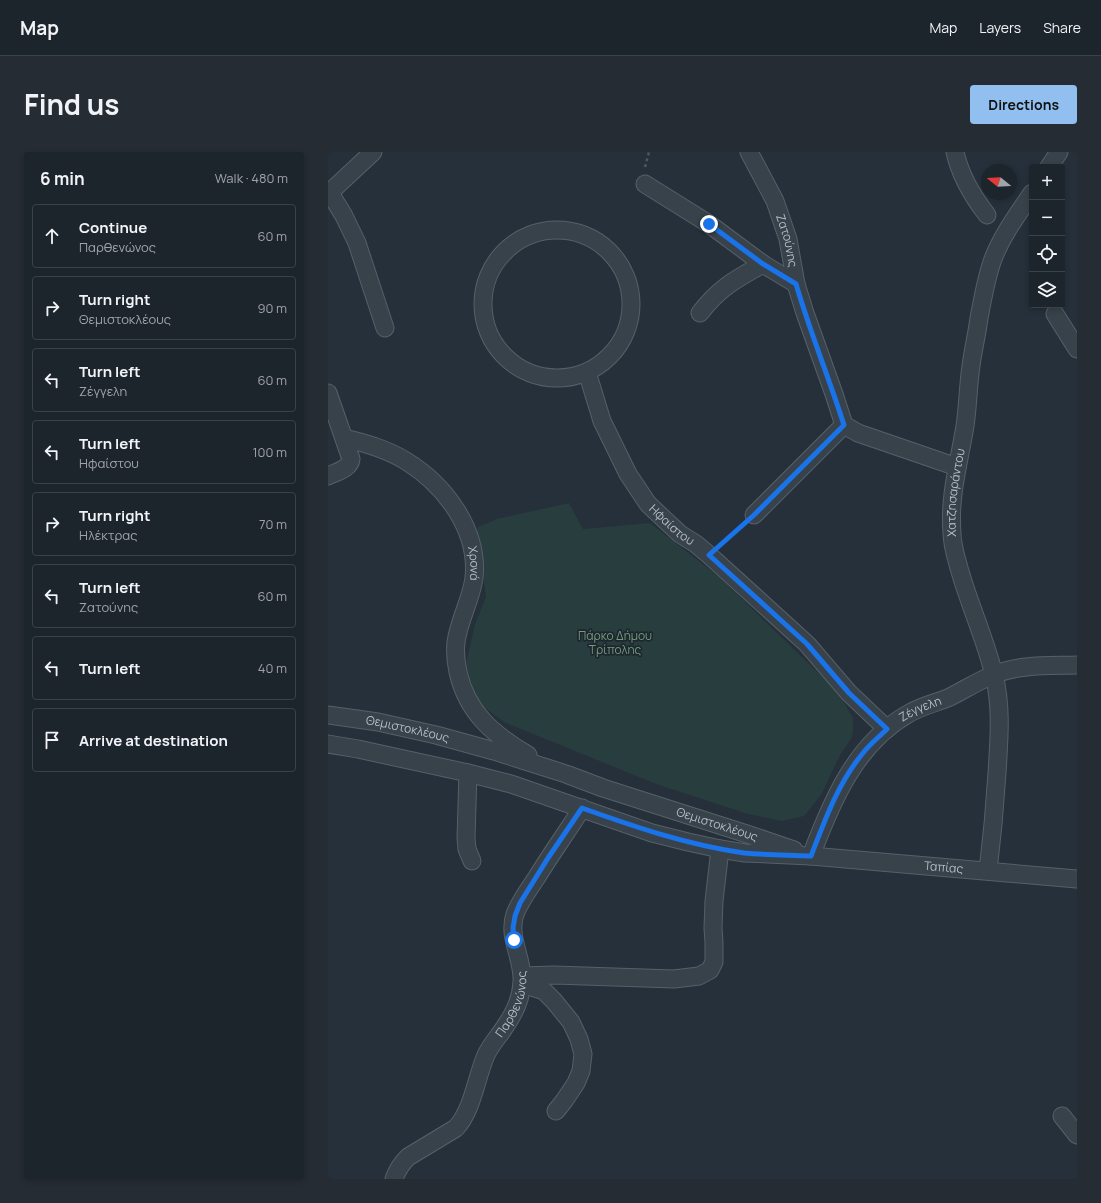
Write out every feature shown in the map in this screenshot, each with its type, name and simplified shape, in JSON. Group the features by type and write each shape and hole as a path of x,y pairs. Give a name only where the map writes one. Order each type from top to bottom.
{"street":[{"path":"373,152 329,193 344,216 357,243 385,328"},
{"name":"Ζατούνης","path":"749,152 775,201 788,239 796,284 844,425"},
{"path":"955,152 961,171 967,183 987,215"},
{"path":"1051,164 1060,152"},
{"path":"651,188 709,224 763,264 796,284"},
{"name":"Χατζησαράντου","path":"988,871 1000,739 999,712 994,674 962,579 956,555 952,535 952,491 965,424 971,367 982,301 989,272 1003,237 1029,198"},
{"path":"547,230 568,230 588,236 606,248 620,264 628,283 631,304 628,325 619,345 605,361 587,372 566,378 545,378 525,372 507,360 493,344 485,324 482,303 485,282 494,263 508,247 526,235 547,230"},
{"path":"700,313 710,299 723,288 763,264"},
{"path":"1055,314 1077,349"},
{"name":"Ηφαίστου","path":"587,372 602,421 628,474 648,504 680,534 696,544 709,555 807,644 849,693 887,729"},
{"path":"328,393 351,459 351,462 345,468 328,476"},
{"path":"754,515 844,425 858,433 957,466"},
{"name":"Χρονά","path":"344,438 366,443 406,461 427,476 443,492 456,510 465,527 471,546 474,563 474,579 459,627 456,644 456,663 461,684 469,703 482,720 494,732 527,755 566,774"},
{"name":"Ζέγγελη","path":"811,856 832,803 844,780 863,753 887,729 908,714 948,697 994,674 1013,669 1077,664"},
{"name":"Θεμιστοκλέους","path":"328,715 378,722 436,735 566,774 811,856"},
{"name":"Θεμιστοκλέους","path":"328,744 468,773 510,784 652,833 688,842 745,853 811,856"},
{"path":"468,773 466,838 467,849 472,861"},
{"name":"Παρθενώνος","path":"394,1179 400,1166 408,1157 449,1132 462,1121 487,1055 507,1024 521,994 523,971 514,940 513,928 515,916 520,903 582,808"},
{"path":"522,980 554,975 674,979 699,976 710,970 714,962 713,921 720,849"},
{"name":"Ταπίας","path":"811,856 1077,879"},
{"path":"522,980 544,991 554,1001 571,1022 579,1039 583,1054 581,1071 576,1083 556,1110"},
{"path":"1062,1116 1077,1135"}],"path":[{"path":"709,555 754,515"}],"green space":[{"name":"Πάρκο Δήμου Τρίπολης","path":"569,503 583,529 650,523 718,576 829,683 845,704 853,718 853,731 851,739 840,755 821,795 804,816 782,821 748,814 656,784 504,722 476,701 466,664 475,624 486,597 481,557 476,537 478,527 497,519"}],"route":[{"path":"514,940 513,928 515,916 520,903 582,808 652,833 720,849 745,853 811,856 832,803 844,780 863,753 887,729 849,693 807,644 709,555 754,515 844,425 796,284 763,264 709,224"}]}
